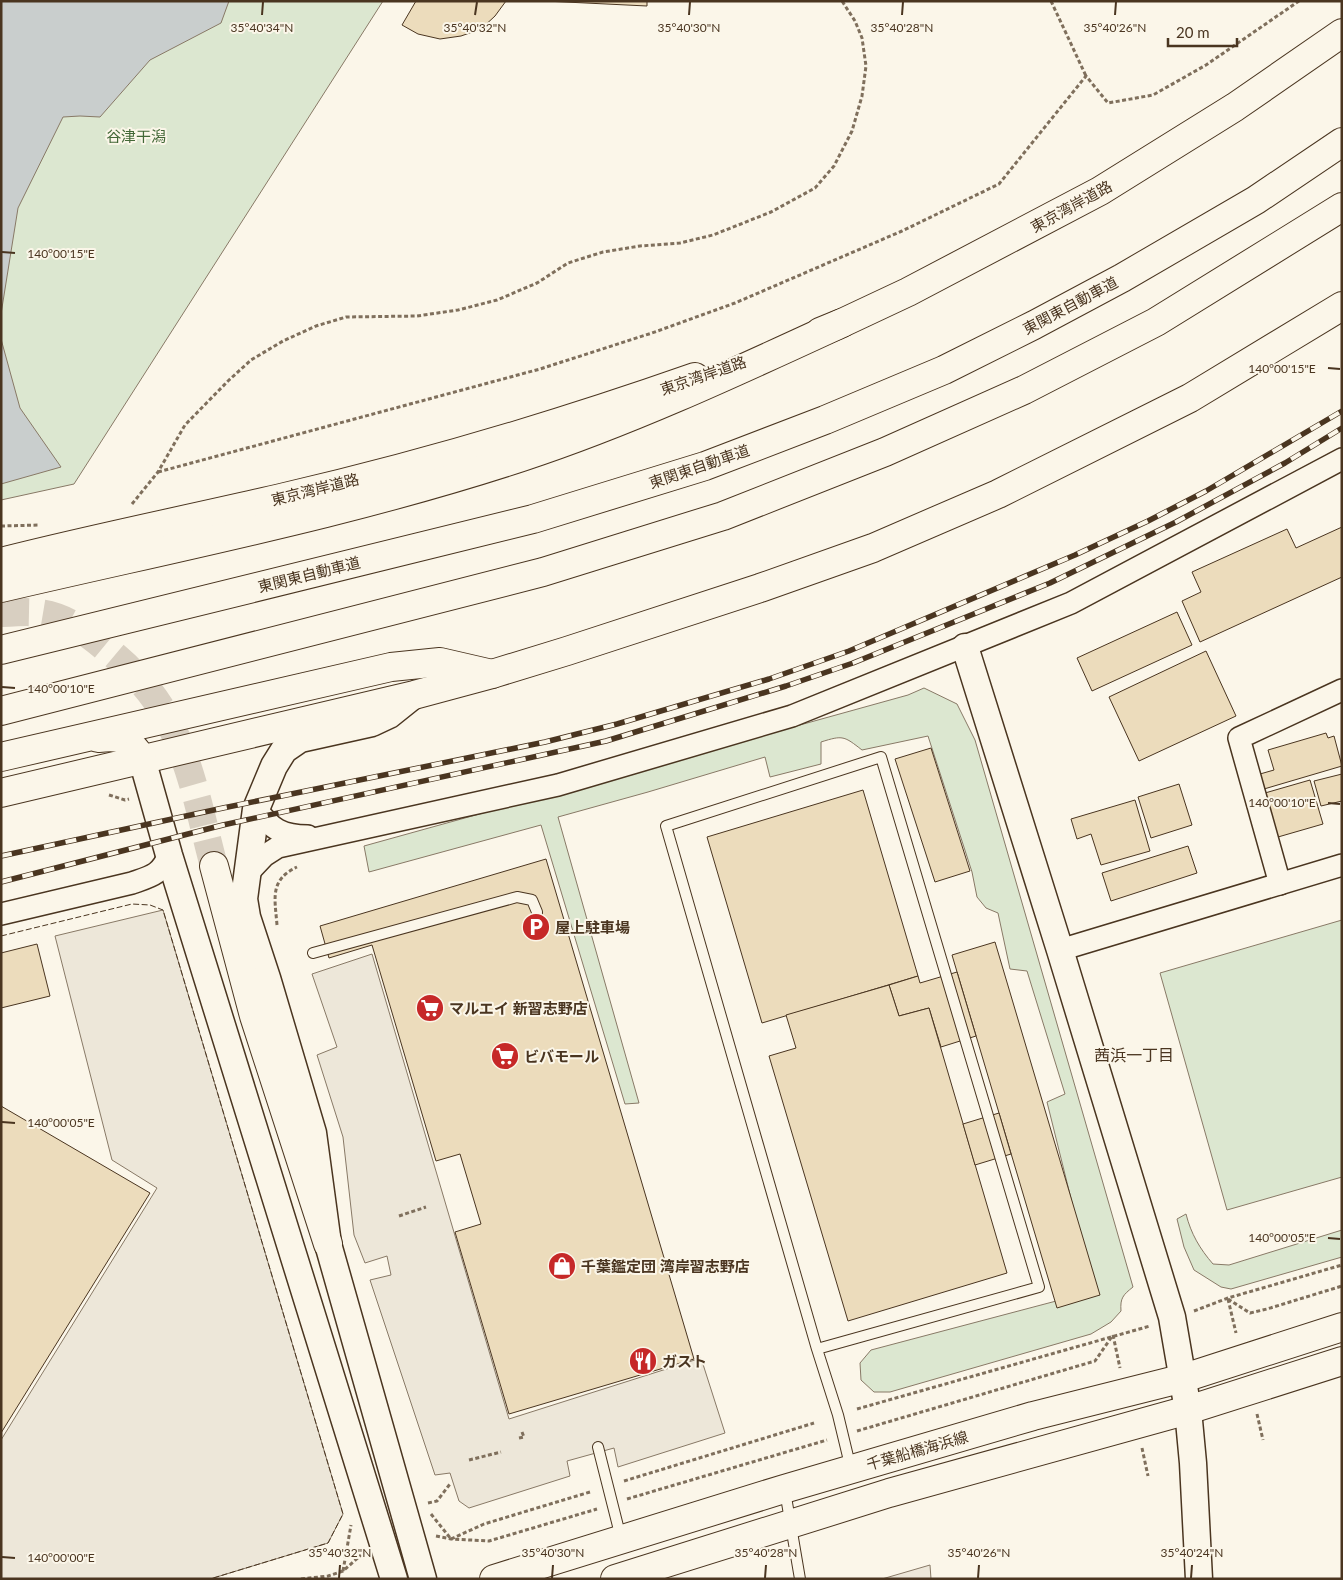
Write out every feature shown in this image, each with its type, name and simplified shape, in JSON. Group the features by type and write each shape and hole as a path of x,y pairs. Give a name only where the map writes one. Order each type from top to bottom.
{"main road":[{"name":"東京湾岸道路","path":"1,562 67,545 286,497 462,452 666,388 752,358 842,323 908,292 1100,191 1235,107 1342,33"},
{"name":"東関東自動車道","path":"1,650 533,519 705,466 825,420 944,370 1034,325 1122,278 1256,200 1342,142"},
{"path":"1,711 543,572 723,516 885,452 1024,390 1156,322 1342,207"},
{"path":"1,793 492,674 741,594 882,544 998,494 1190,398 1342,306"},
{"path":"1,588 307,519 420,488 523,456 678,396 842,323"},
{"path":"1,757 391,667 440,662 492,674"},
{"path":"63,743 114,737 121,738 133,745 142,759"},
{"path":"214,866 254,1016 328,1244"},
{"name":"千葉船橋海浜線","path":"494,1579 784,1488 1032,1416 1184,1378 1342,1327"},
{"path":"615,1579 889,1493 1188,1410 1342,1361"}],"street":[{"path":"247,874 264,856 278,847 558,785 782,718 965,647 1071,603 1342,460"},
{"path":"965,647 1172,1317 1188,1410 1193,1463 1199,1579"},
{"path":"1280,884 1239,738 1342,690"},
{"path":"414,694 390,715 372,723 300,739 284,750 274,766 256,809 244,899 247,917 313,1133 328,1244 423,1579"},
{"path":"142,759 169,855 394,1579"},
{"path":"256,809 269,825 288,836 335,834"},
{"path":"1,914 132,883 152,876 159,872 169,855"},
{"path":"1060,950 1342,865"},
{"path":"132,883 161,884 170,888 187,908"}],"lane":[{"path":"817,1349 1039,1287 881,757 666,826 817,1349 838,1415 851,1469"},
{"path":"313,953 517,897 532,900 537,912 536,926"},
{"path":"598,1447 621,1540"},
{"path":"784,1488 800,1579"}],"path":[{"path":"127,510 158,472 185,425 251,360 283,341 316,326 346,317 418,316 458,310 497,300 537,283 568,264 603,252 680,242 713,235 771,212 815,188 834,166 852,130 862,96 866,66 862,38 855,21 842,1"},
{"path":"1051,1 1086,76 1108,103 1153,95 1206,65 1299,1"},
{"path":"158,472 540,369 652,333 735,303 902,231 999,184 1086,76"},
{"path":"1,526 48,524"},
{"path":"399,1216 426,1207"},
{"path":"1194,1311 1228,1298 1342,1265"},
{"path":"1228,1298 1250,1313 1342,1286"},
{"path":"1228,1298 1236,1333"},
{"path":"857,1410 1113,1335 1154,1325"},
{"path":"1113,1335 1120,1368"},
{"path":"867,1428 1094,1361 1113,1335"},
{"path":"1256,1406 1263,1440"},
{"path":"624,1481 814,1423"},
{"path":"519,1438 524,1437 522,1432"},
{"path":"629,1498 824,1441"},
{"path":"1142,1446 1148,1476"},
{"path":"469,1460 501,1452"},
{"path":"428,1503 437,1501 450,1484"},
{"path":"451,1539 484,1524 590,1492"},
{"path":"433,1535 451,1539 489,1541 596,1509"},
{"path":"301,1579 326,1578 343,1572 363,1554"}],"green space":[{"name":"谷津干潟","path":"1,1 383,1 74,484 1,500"},
{"path":"924,688 957,704 975,740 1133,1287 1123,1297 1121,1311 1111,1322 1091,1334 890,1392 874,1392 861,1380 860,1363 871,1350 1094,1291 1047,1102 1065,1094 1027,971 1010,969 998,913 986,908 977,897 972,872 928,736 862,750 847,739 834,738 821,742 821,764 770,777 765,757 558,817 639,1103 625,1104 541,825 369,872 364,846 908,695"},
{"path":"1342,920 1342,1177 1227,1210 1160,973"},
{"path":"1186,1214 1196,1241 1213,1264 1229,1265 1342,1230 1342,1257 1231,1289 1221,1287 1194,1270 1184,1247 1177,1219"}],"shaded area":[{"path":"1,1 229,1 221,23 150,60 100,117 63,117 18,208 1,314"},
{"path":"1,339 20,408 61,467 1,484"},
{"path":"163,910 343,1514 328,1543 210,1579 1,1579 1,1440 157,1188 112,1160 55,936"},
{"path":"372,954 509,1419 701,1358 725,1433 618,1467 614,1448 567,1461 570,1476 469,1508 459,1501 450,1473 435,1475 370,1280 391,1275 387,1256 365,1263 354,1235 343,1137 317,1055 337,1047 312,974"},
{"path":"930,1565 931,1579 882,1579"}],"building":[{"path":"416,1 506,1 495,16 481,29 461,36 440,39 418,34 402,25"},
{"path":"545,1 647,1 647,6"},
{"path":"1342,527 1342,577 1200,642 1182,601 1201,592 1192,572 1287,529 1296,548"},
{"path":"1177,612 1192,645 1092,691 1077,658"},
{"path":"1206,651 1236,716 1139,761 1109,697"},
{"path":"1326,733 1328,738 1334,736 1342,766 1264,789 1260,774 1274,770 1268,750"},
{"path":"931,748 970,871 935,882 895,759"},
{"path":"1342,774 1342,801 1321,806 1314,781"},
{"path":"1310,780 1323,824 1278,837 1265,793"},
{"path":"1179,784 1192,825 1151,838 1138,797"},
{"path":"863,790 918,976 762,1023 707,837"},
{"path":"1135,800 1150,851 1101,865 1091,834 1077,839 1071,819"},
{"path":"1188,846 1197,873 1111,901 1102,873"},
{"name":"ビバモール","path":"546,859 694,1359 509,1414 455,1232 481,1224 460,1154 436,1161 372,945 329,958 320,926"},
{"path":"995,942 1100,1295 1057,1308 952,955"},
{"path":"37,944 50,996 1,1008 1,953"},
{"path":"957,972 976,1036 941,1047 929,1008 899,1016 889,985 918,976 920,983"},
{"path":"889,985 899,1016 929,1008 1007,1273 848,1321 769,1056 796,1048 786,1015"},
{"path":"1,1106 150,1193 1,1433"},
{"path":"999,1113 1011,1154 975,1165 963,1124"}],"tunnel":[{"path":"1,613 39,613 68,622 85,632 101,645 125,665 144,685 162,710 182,752 197,798 214,866"}],"railway":[{"path":"1,856 545,742 617,724 769,679 849,651 1075,555 1148,521 1206,491 1342,411"},
{"path":"1,882 223,825 606,741 786,686 853,663 1050,583 1176,522 1285,463 1342,428"}],"fence":[{"path":"1,936 132,904 150,905 163,910 343,1514 328,1543 210,1579"}],"place":[{"name":"屋上駐車場","path":"536,927"},
{"name":"マルエイ 新習志野店","path":"430,1008"},
{"name":"ビバモール","path":"505,1056"},
{"name":"千葉鑑定団 湾岸習志野店","path":"562,1266"},
{"name":"ガスト","path":"643,1361"}],"district":[{"name":"茜浜一丁目","path":"1134,1054"}]}
